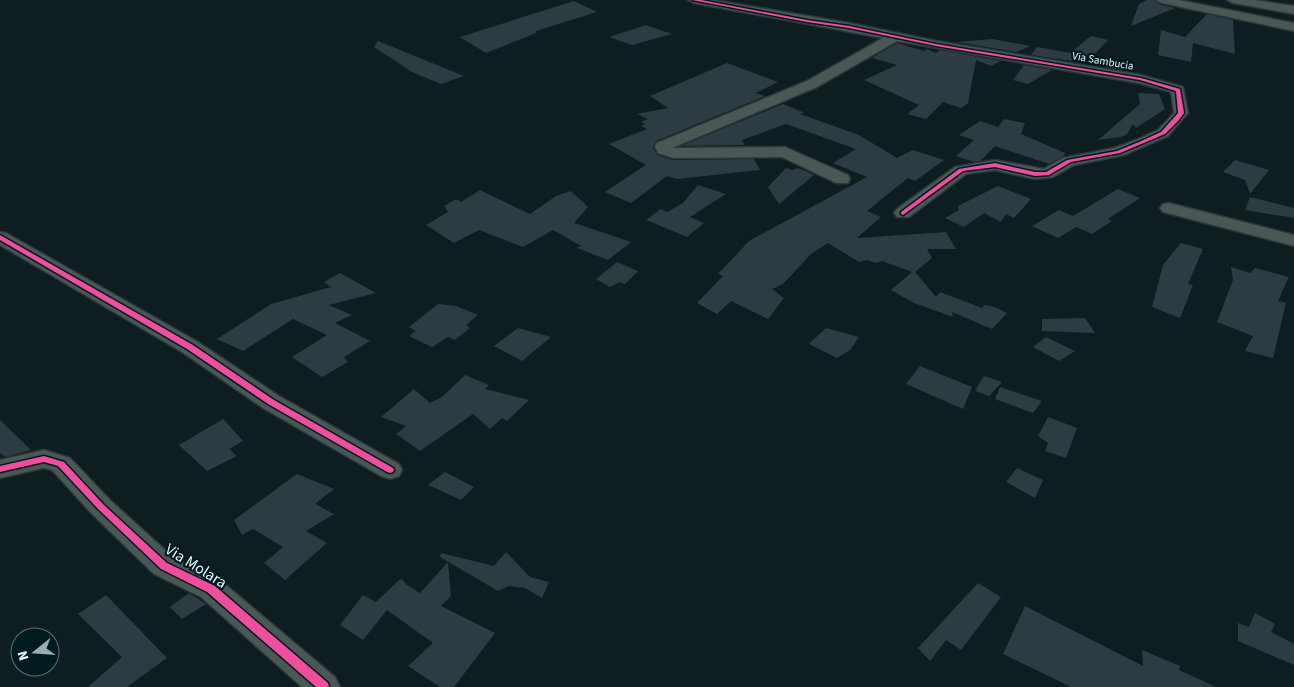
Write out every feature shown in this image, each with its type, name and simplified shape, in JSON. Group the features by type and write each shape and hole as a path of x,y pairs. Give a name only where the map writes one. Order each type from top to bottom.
{"street":[{"name":"Via Sambucia","path":"694,0 894,37 1112,74 1169,86 1178,90 1181,113 1163,132 1141,143 1118,152 1070,161 1047,174 1035,174 995,166 961,170 903,213"},
{"path":"1162,0 1294,27"},
{"path":"1232,0 1294,10"},
{"path":"842,179 785,152 673,153 664,150 663,146 812,84 894,37"},
{"path":"1169,208 1294,241"},
{"path":"0,237 190,347 271,402 390,470"},
{"name":"Via Molara","path":"0,469 44,459 61,464 101,507 164,566 211,589 324,687"}],"building":[{"path":"1147,0 1154,0 1161,5 1175,8 1131,26 1139,4"},
{"path":"574,1 597,12 536,31 536,33 486,53 460,37"},
{"path":"1207,14 1233,20 1235,54 1193,43 1191,62 1158,55 1161,30 1185,37"},
{"path":"646,25 672,34 632,45 609,37"},
{"path":"1091,36 1108,40 1086,63 1031,55 1037,47 1070,53"},
{"path":"993,39 1030,46 1017,52 956,42"},
{"path":"378,41 464,76 441,84 412,72 374,47"},
{"path":"897,43 924,51 927,49 936,53 940,50 1001,61 991,66 976,60 968,103 961,108 943,102 926,119 907,114 919,105 864,80 897,65 872,58"},
{"path":"727,63 778,82 756,93 765,96 656,141 653,147 657,155 673,160 754,159 760,170 677,179 667,176 631,203 605,192 646,165 609,144 647,129 641,126 645,124 641,122 648,119 637,114 668,108 650,96"},
{"path":"1024,65 1052,70 1028,84 1013,80"},
{"path":"1138,93 1159,94 1165,109 1136,128 1133,124 1128,133 1122,137 1098,140 1140,104"},
{"path":"783,104 805,113 800,114 859,135 897,158 913,150 944,160 915,181 908,178 867,211 881,217 857,238 946,232 956,249 927,249 932,258 915,272 936,297 940,292 982,308 984,305 995,307 1007,313 992,329 952,312 953,317 914,303 891,290 912,272 882,261 876,263 867,260 859,262 828,243 811,254 783,284 772,289 784,298 768,319 731,301 717,314 697,303 723,276 718,274 749,241 867,177 833,163 856,149 786,124 742,140 745,145 681,146"},
{"path":"1004,119 1025,123 1021,134 1065,153 1064,156 1049,164 995,146 980,161 974,162 956,156 974,140 959,135 980,121 998,127"},
{"path":"1235,160 1269,170 1250,194 1245,180 1223,172"},
{"path":"786,168 792,170 798,168 814,175 779,204 768,187"},
{"path":"698,185 726,194 690,217 704,223 687,237 646,220 661,209 667,212 683,203"},
{"path":"998,186 1031,199 1014,218 1006,214 1001,222 984,213 964,227 945,218 959,210 958,206"},
{"path":"1118,189 1140,198 1108,219 1112,221 1092,234 1076,227 1058,238 1032,226 1059,210 1073,216"},
{"path":"480,190 530,214 556,196 571,191 588,207 574,223 631,242 608,260 577,248 581,246 553,230 523,247 479,230 454,243 426,225 448,212 444,206 456,199 461,202"},
{"path":"1250,197 1294,208 1294,218 1245,210"},
{"path":"1181,243 1203,249 1188,284 1193,285 1180,318 1152,307 1163,265"},
{"path":"617,262 638,271 625,284 620,282 610,287 596,279"},
{"path":"1231,267 1250,273 1255,268 1289,277 1278,301 1286,303 1273,358 1245,351 1253,336 1217,322 1233,280"},
{"path":"340,273 376,293 329,305 352,315 335,323 370,341 344,357 348,362 322,377 292,357 327,335 293,319 243,351 217,339 271,304 331,287 324,282"},
{"path":"438,304 456,306 478,315 466,325 470,328 455,340 448,337 432,347 409,336 416,331 409,327"},
{"path":"1085,318 1095,333 1042,331 1042,319"},
{"path":"518,328 551,337 522,361 494,346"},
{"path":"826,328 859,337 850,350 837,358 809,344"},
{"path":"1046,337 1075,351 1059,361 1033,347"},
{"path":"920,366 972,387 963,409 906,384"},
{"path":"465,375 489,385 485,389 529,400 507,421 502,418 490,429 473,414 420,451 396,434 406,426 381,417 414,389 430,403 442,397"},
{"path":"984,376 1002,382 989,396 975,391"},
{"path":"1000,387 1042,401 1033,413 995,399"},
{"path":"1048,417 1077,428 1066,458 1045,451 1048,443 1038,436"},
{"path":"223,419 243,441 229,449 237,456 207,471 179,445"},
{"path":"0,420 31,450 6,457 0,453"},
{"path":"1017,468 1043,480 1035,498 1006,482"},
{"path":"445,472 474,487 461,500 428,485"},
{"path":"297,474 334,489 315,504 334,514 306,531 327,543 285,580 264,563 283,547 253,529 242,535 234,520"},
{"path":"506,552 530,577 549,582 542,598 525,588 509,586 498,591 440,557 441,553 494,566"},
{"path":"448,562 451,596 441,606 495,633 454,687 440,687 408,666 433,643 387,610 363,640 340,625 363,595 376,602 402,579 407,585 420,593"},
{"path":"978,583 1001,597 961,650 946,640 930,661 918,648"},
{"path":"189,593 206,604 182,619 170,607"},
{"path":"106,595 167,658 127,687 88,687 122,657 78,614"},
{"path":"1025,606 1143,666 1142,650 1180,666 1179,670 1216,687 1071,687 1003,654"},
{"path":"1255,613 1275,624 1271,632 1294,644 1294,665 1238,641 1238,623 1249,627"}],"cycle path":[{"path":"694,0 849,27 936,45 1141,79 1178,90 1181,113 1163,133 1141,143 1118,152 1069,161 1047,174 1035,174 995,165 961,170 903,213"},
{"path":"0,237 190,347 271,402 390,470"},
{"path":"0,469 44,459 61,464 101,507 164,566 211,589 324,687"}]}
